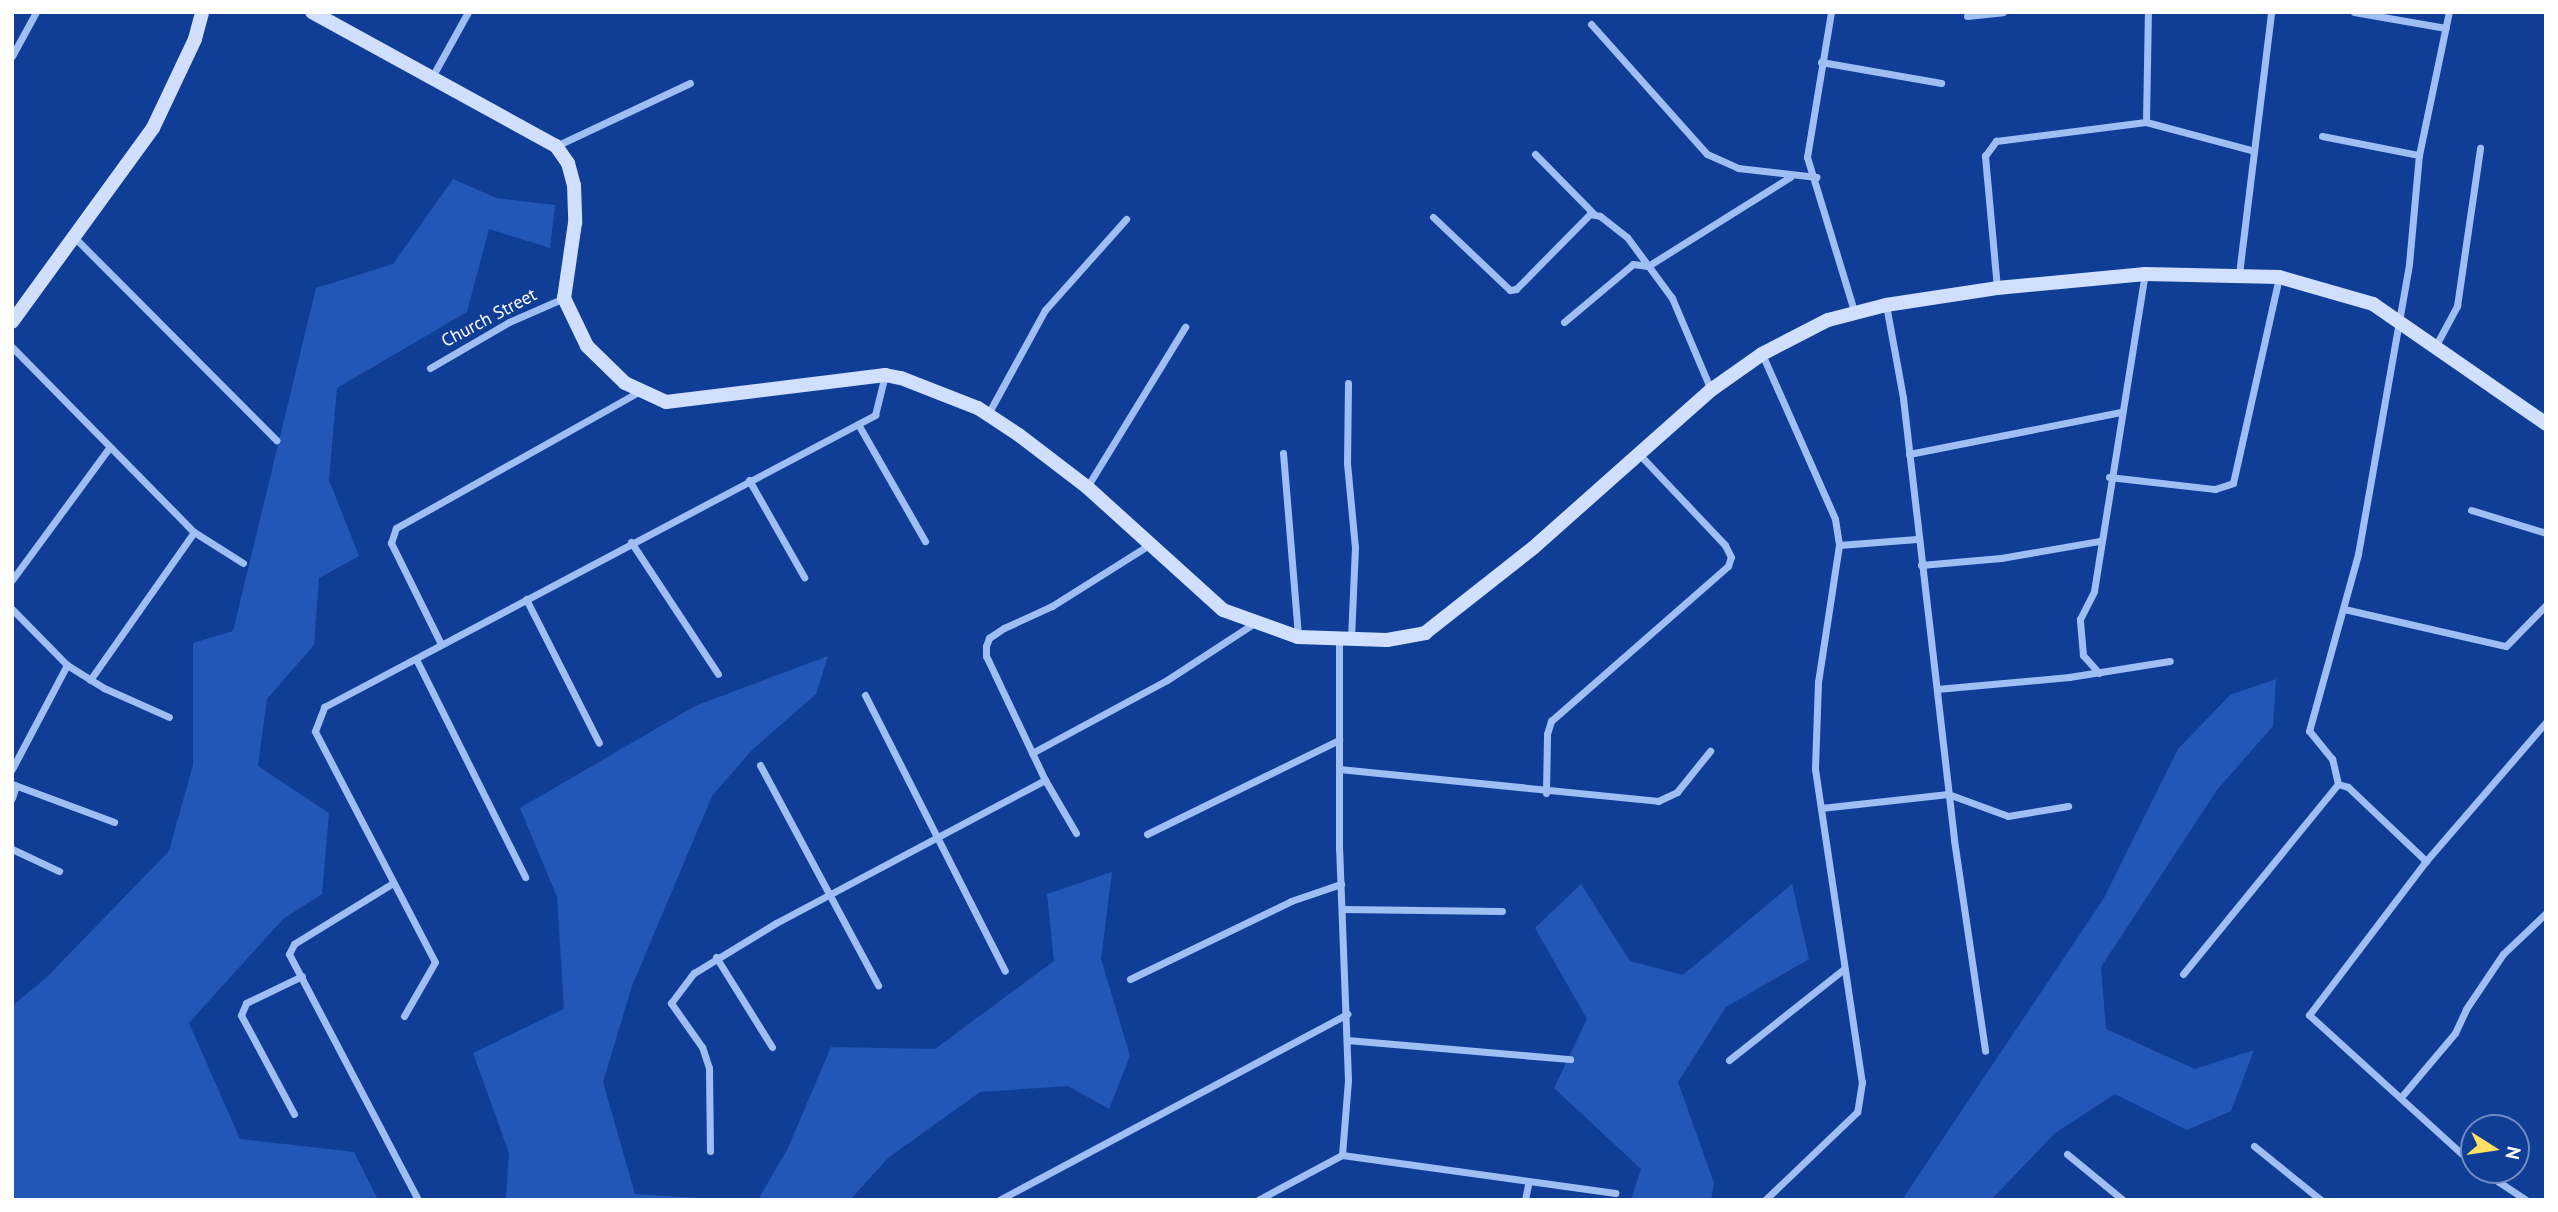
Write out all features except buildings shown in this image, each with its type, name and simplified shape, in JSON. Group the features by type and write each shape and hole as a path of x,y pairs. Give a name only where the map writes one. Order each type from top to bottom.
{"street":[{"path":"12,55 36,12"},
{"path":"12,322 76,239 153,128 195,39 202,12"},
{"path":"312,12 556,146 568,163 573,185 575,223 564,298 587,346 608,371 638,392 666,402 885,375 988,414 1087,487 1223,610 1253,624 1298,637 1387,640 1425,633 1640,455 1711,390 1762,354 1854,311 1886,305 1997,288 2145,274 2280,277 2361,298 2397,319 2546,424"},
{"path":"432,77 468,12"},
{"path":"1831,12 1807,143 1854,311"},
{"path":"1967,16 2003,12"},
{"path":"2146,121 2148,12"},
{"path":"2239,274 2251,150 2271,12"},
{"path":"2354,12 2446,28"},
{"path":"2338,784 2332,759 2309,731 2344,608 2409,264 2419,155 2449,12"},
{"path":"1591,24 1707,154 1738,168 1816,177"},
{"path":"1821,62 1941,83"},
{"path":"556,146 690,83"},
{"path":"1997,288 1985,156 1989,147 2009,139 2146,121 2251,150"},
{"path":"2322,136 2419,155"},
{"path":"2435,347 2457,306 2480,148"},
{"path":"1535,153 1594,215 1627,237 1672,298 1711,390"},
{"path":"1564,322 1633,264 1648,266 1790,176"},
{"path":"1433,217 1510,290 1516,289 1568,234 1594,215"},
{"path":"988,414 1045,310 1126,219"},
{"path":"76,239 276,440"},
{"path":"2099,673 2083,655 2080,625 2094,591 2109,477 2145,274"},
{"path":"2109,477 2214,489 2233,483 2280,277"},
{"name":"Church Street","path":"430,368 509,322 564,298"},
{"path":"1886,305 1909,454 1948,794 1985,1051"},
{"path":"1087,487 1185,327"},
{"path":"12,347 194,532 243,563"},
{"path":"1762,354 1835,519 1839,545 1818,682 1815,769 1862,1100 1857,1112 1765,1200"},
{"path":"404,1016 435,962 315,731 324,707 875,415 885,375"},
{"path":"1342,1155 1347,1014 1341,884 1339,740 1345,639 1355,547 1347,463 1348,383"},
{"path":"441,644 391,543 396,528 638,392"},
{"path":"1909,454 2121,412"},
{"path":"858,424 925,541"},
{"path":"12,580 110,449"},
{"path":"1283,453 1298,637"},
{"path":"1546,793 1551,721 1728,566 1731,557 1726,545 1640,455"},
{"path":"749,480 804,577"},
{"path":"2471,510 2546,533"},
{"path":"90,680 194,532"},
{"path":"1839,545 1917,539"},
{"path":"1921,565 2001,558 2099,541"},
{"path":"631,542 718,674"},
{"path":"1076,833 1045,780 986,656 989,638 1052,606 1149,545"},
{"path":"526,599 599,743"},
{"path":"2344,608 2506,646 2546,605"},
{"path":"12,609 67,665 90,680 169,717"},
{"path":"1032,753 1167,680 1253,624"},
{"path":"416,659 525,877"},
{"path":"1937,689 2099,673 2170,661"},
{"path":"12,769 67,665"},
{"path":"864,695 1005,971"},
{"path":"2460,1153 2417,1116 2402,1096 2309,1015 2426,861 2546,722"},
{"path":"1147,834 1339,740"},
{"path":"1339,769 1546,793 1658,802 1677,792 1710,751"},
{"path":"760,765 878,985"},
{"path":"710,1151 709,1068 702,1047 671,1003 694,973 716,957 1045,780"},
{"path":"2338,784 2348,787 2426,861"},
{"path":"2183,974 2338,784"},
{"path":"12,799 14,785 114,822"},
{"path":"1821,808 1948,794 2008,816 2068,806"},
{"path":"12,849 59,871"},
{"path":"393,883 290,948 418,1200"},
{"path":"1130,979 1291,901 1341,884"},
{"path":"1343,909 1502,911"},
{"path":"2402,1096 2455,1033 2503,954 2546,913"},
{"path":"716,957 772,1047"},
{"path":"1730,1060 1844,968"},
{"path":"294,1114 241,1015 246,1003 302,976"},
{"path":"999,1200 1347,1014"},
{"path":"1347,1040 1570,1059"},
{"path":"2254,1146 2321,1200"},
{"path":"2067,1154 2123,1200"},
{"path":"1258,1200 1342,1155 1528,1184 1615,1193"},
{"path":"1525,1200 1528,1184"},
{"path":"2502,1184 2526,1200"}],"shaded area":[{"path":"453,179 496,198 555,205 550,248 489,229 467,312 337,388 329,480 359,556 319,578 314,645 267,699 258,766 329,813 322,894 283,919 189,1023 240,1139 354,1152 378,1200 12,1200 12,1006 47,977 169,851 193,765 193,643 233,631 316,288 393,264"},
{"path":"828,656 816,694 752,750 712,796 632,986 603,1082 635,1194 731,1200 506,1200 509,1153 473,1053 564,1009 557,897 520,808 695,706"},
{"path":"2276,679 2273,726 2217,790 2101,967 2106,1029 2195,1069 2254,1050 2231,1111 2187,1130 2115,1094 2055,1133 1991,1200 1902,1200 2104,898 2178,749 2230,695"},
{"path":"1112,872 1101,959 1130,1056 1109,1109 1068,1086 980,1092 888,1158 850,1200 758,1200 788,1148 831,1047 935,1049 1054,961 1047,894"},
{"path":"1581,884 1630,961 1683,975 1792,884 1809,959 1726,1007 1678,1082 1714,1183 1711,1200 1631,1200 1641,1169 1554,1088 1587,1019 1535,928"}]}
